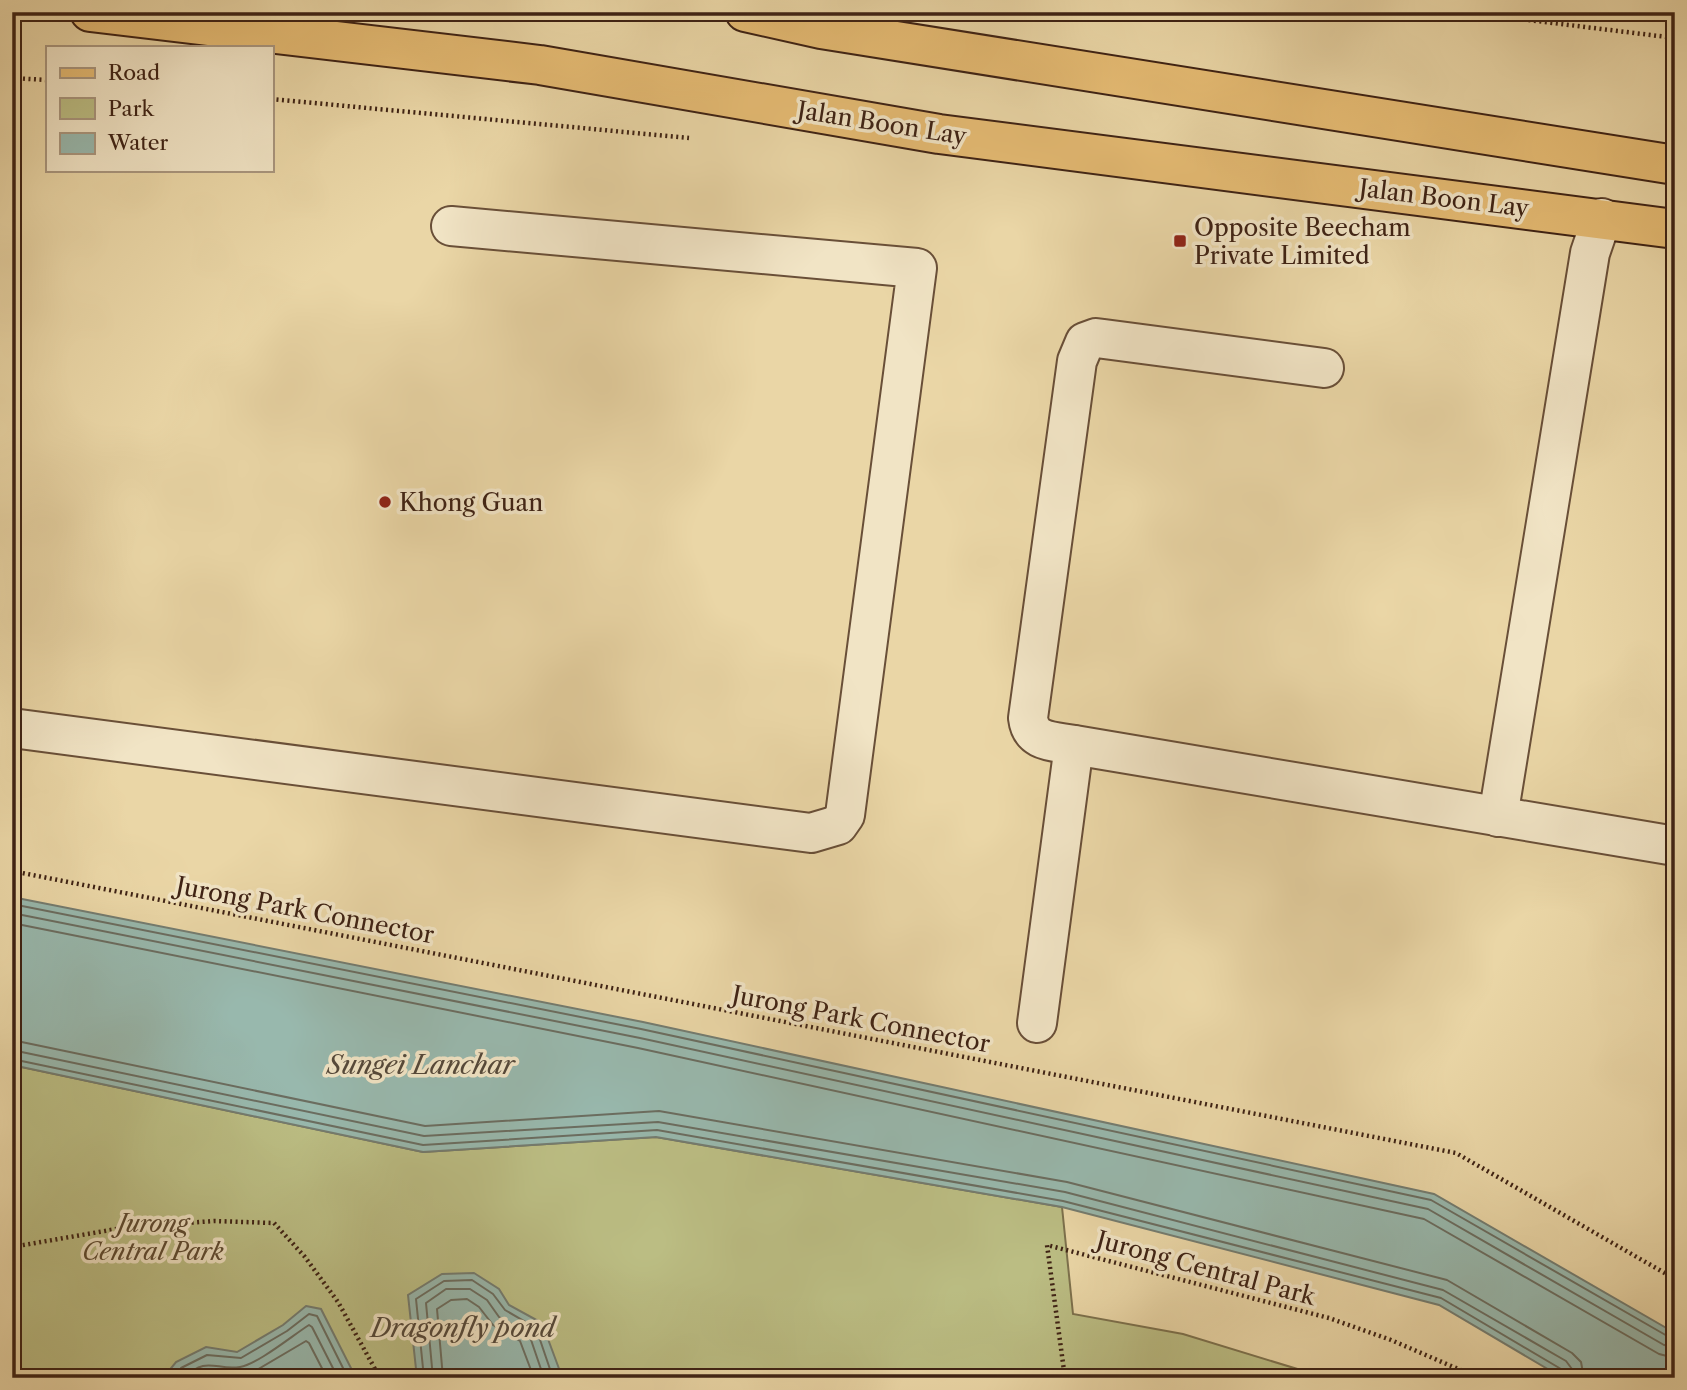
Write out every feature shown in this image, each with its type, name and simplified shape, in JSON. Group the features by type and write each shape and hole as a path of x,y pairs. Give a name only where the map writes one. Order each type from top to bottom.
{"main road":[{"name":"Jalan Boon Lay","path":"90,12 278,23 939,134 1675,229"},
{"path":"744,12 821,29 1675,165"}],"lane":[{"path":"1498,817 1590,253 1602,218"},
{"path":"12,728 811,833 838,825 845,815 917,268 451,226"},
{"path":"1324,368 1096,338 1085,342 1081,347 1028,718 1029,728 1034,735 1045,740 1675,846"},
{"path":"1037,1023 1074,745"}],"path":[{"path":"1463,12 1675,38"},
{"path":"12,78 46,80"},
{"name":"Jurong Park Connector","path":"12,871 1456,1153 1675,1279"},
{"path":"12,1247 128,1227 215,1221 274,1223 305,1257 338,1302 380,1378"},
{"name":"Jurong Central Park","path":"1065,1378 1047,1245 1328,1318 1391,1340 1479,1378"}],"green space":[{"name":"Jurong Central Park","path":"12,1065 423,1152 656,1137 1062,1207 1073,1314 1183,1334 1327,1378 12,1378"}],"water":[{"name":"Sungei Lanchar","path":"12,897 643,1022 1434,1194 1675,1333 1675,1378 1563,1378 1439,1305 1062,1207 656,1137 423,1152 12,1065"},
{"name":"Dragonfly pond","path":"474,1273 499,1289 509,1305 542,1323 561,1374 558,1378 417,1378 408,1295 442,1274"},
{"name":"Dragonfly pond","path":"306,1306 321,1309 356,1378 163,1378 176,1362 206,1347 237,1352 283,1325"}],"place":[{"name":"Opposite Beecham Private Limited","path":"1180,241"},
{"name":"Khong Guan","path":"385,502"}]}
